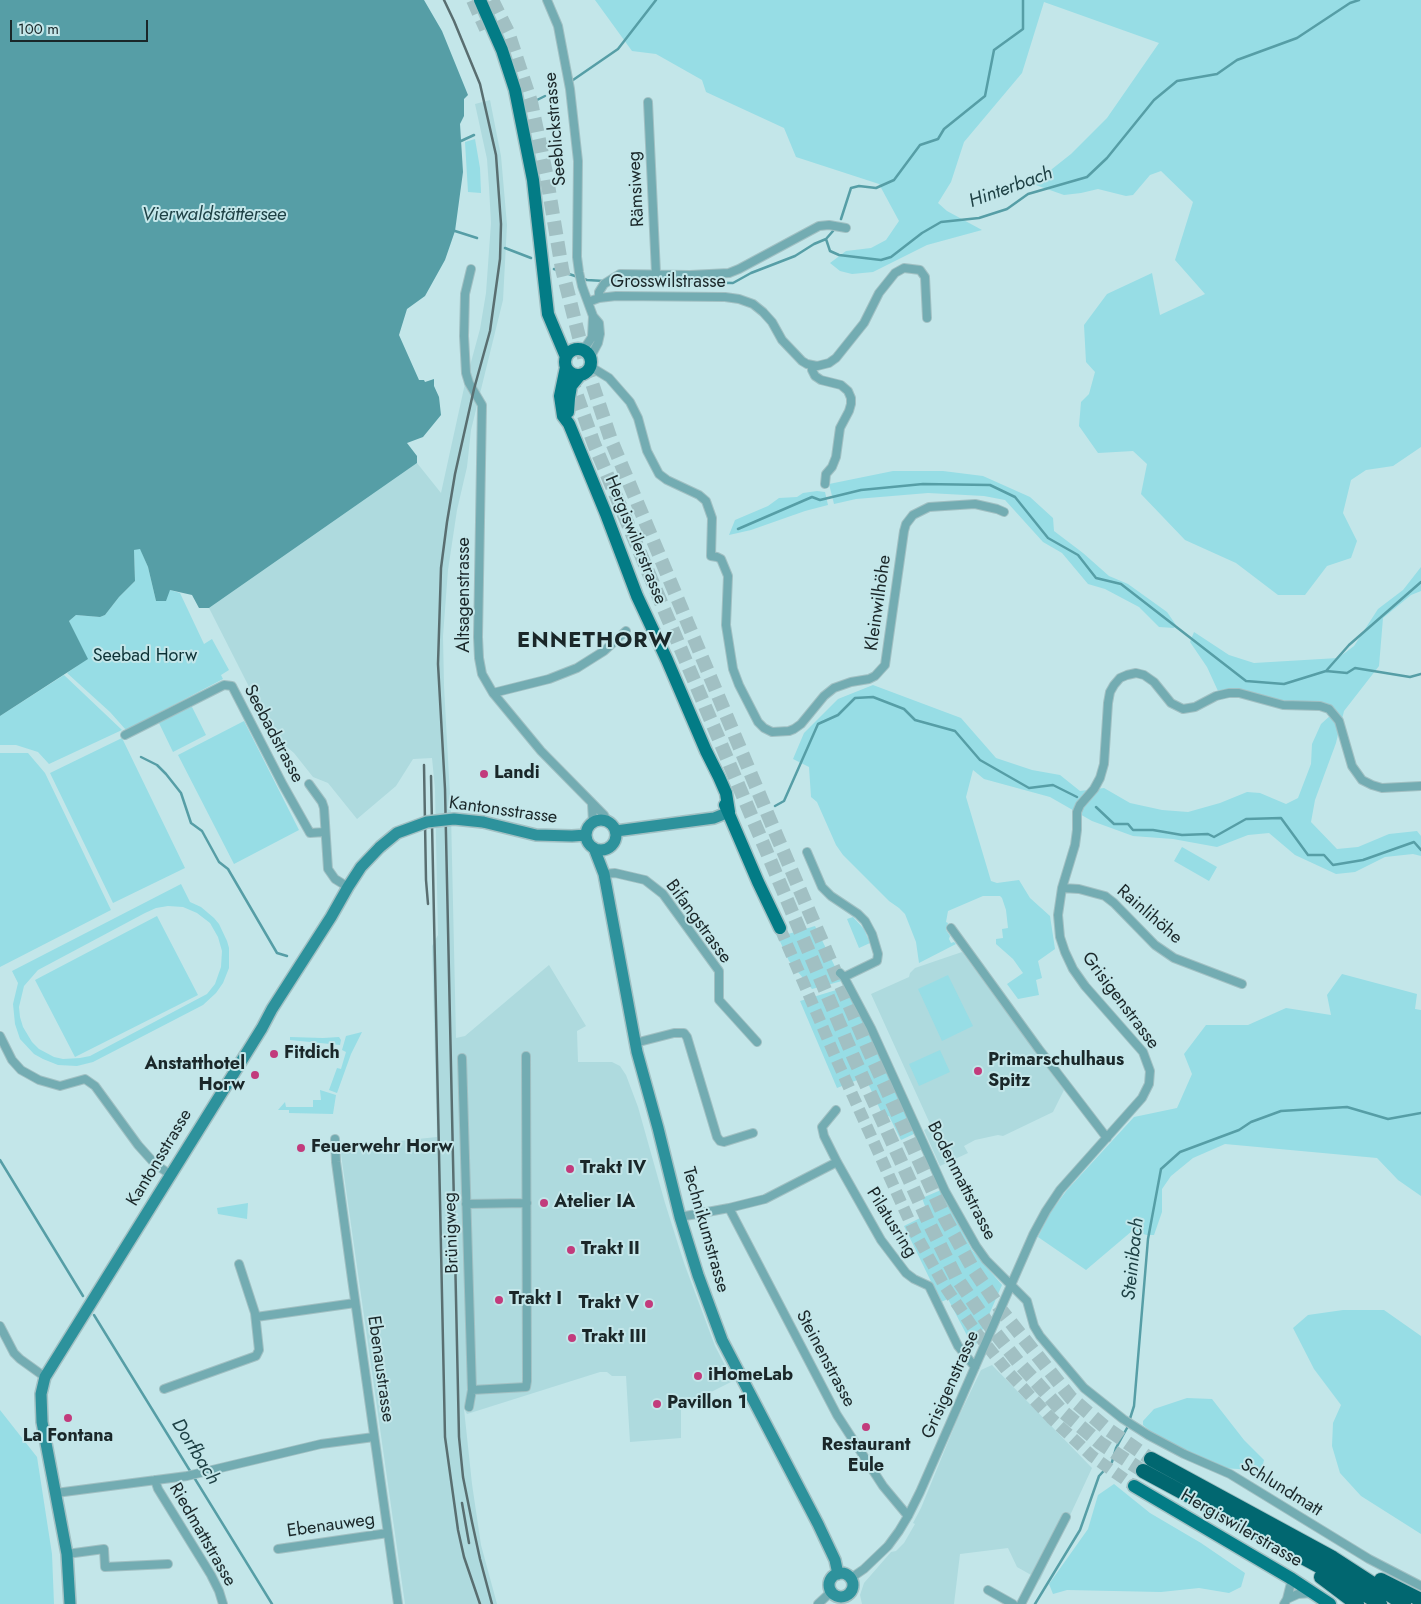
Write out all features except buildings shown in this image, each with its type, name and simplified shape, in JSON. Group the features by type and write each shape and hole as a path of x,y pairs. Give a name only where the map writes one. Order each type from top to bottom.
{"highway":[{"path":"1150,1459 1348,1567 1404,1604"},
{"path":"1143,1471 1330,1572 1380,1604"},
{"path":"1284,1547 1357,1604"},
{"path":"1348,1567 1372,1575 1421,1600"}],"main road":[{"path":"480,0 508,65 521,117 533,180 547,302 550,322 571,373 580,375 586,373 585,355 570,343 563,334 547,302"},
{"path":"566,362 571,350 585,355"},
{"name":"Hergiswilerstrasse","path":"566,362 560,400 563,416 614,535 637,596 667,660 706,752 719,795 730,812 758,882 780,928"},
{"name":"Hergiswilerstrasse","path":"568,424 570,392 574,382 580,375"},
{"path":"616,831 709,818 730,812"},
{"name":"Kantonsstrasse","path":"70,1604 67,1554 40,1410 45,1377 361,867 397,833 427,822 454,819 483,822 536,835 586,835"},
{"path":"607,821 616,831 615,841 609,847 602,849 594,848 586,835 587,830 593,822 607,821"},
{"name":"Technikumstrasse","path":"604,874 609,847"},
{"name":"Technikumstrasse","path":"594,848 604,874 635,1043 680,1217 698,1275 722,1340 818,1524 835,1560 838,1574"},
{"name":"Hergiswilerstrasse","path":"1134,1486 1292,1579 1330,1604"},
{"path":"838,1574 845,1574 851,1578 853,1586 849,1600 831,1592 830,1581 838,1574"}],"street":[{"name":"Seeblickstrasse","path":"547,0 558,26 570,89 578,161 577,257 582,286 593,316 592,337 585,355"},
{"name":"Rämsiweg","path":"648,102 656,274"},
{"path":"599,298 599,292 604,284 620,274 690,275 729,273 740,269 819,226 829,225 846,228"},
{"name":"Altsagenstrasse","path":"471,268 465,294 464,336 466,373 469,383 482,405 479,658 482,674 493,692 540,751 604,815 607,821"},
{"path":"812,366 826,365 836,358 864,323 879,293 895,273 904,268 920,270 925,277 927,318"},
{"name":"Grosswilstrasse","path":"588,302 599,298 616,296 726,297 753,304 772,322 789,350 802,361 812,366 815,376 821,380 841,385 848,391 851,398 849,412 840,428 836,457 832,467 826,474 825,484"},
{"name":"Kleinwilhöhe","path":"585,355 630,402 638,418 647,451 659,474 667,480 699,495 706,501 712,518 711,556 717,556 727,572 726,625 731,659 739,685 758,722 772,732 788,732 801,724 824,696 834,688 875,676 885,665 904,531 906,524 913,515 929,507 975,504 1004,512"},
{"path":"493,692 548,679 577,668 604,651 626,631"},
{"name":"Grisigenstrasse","path":"851,1578 864,1569 888,1546 908,1516 1011,1285 1050,1204 1060,1190 1142,1098 1149,1084 1150,1071 1143,1052 1085,986 1074,969 1060,938 1058,916 1062,888 1078,830 1077,812 1100,778 1104,764 1110,692 1117,681 1127,674 1148,676 1171,703 1183,709 1195,707 1216,696 1229,693 1239,693 1283,704 1314,704 1325,707 1333,713 1342,725 1352,766 1362,780 1382,788 1421,786"},
{"name":"Seebadstrasse","path":"125,735 224,684 232,686 310,833 325,832"},
{"name":"Seebadstrasse","path":"309,784 323,805 328,869 332,876 348,887"},
{"path":"592,804 593,822"},
{"name":"Bodenmattstrasse","path":"807,852 822,886 831,896 858,914 865,921 872,934 878,958 874,963 842,975 871,1028 945,1191 986,1260 1027,1301 1034,1326 1040,1336 1084,1388 1123,1419"},
{"name":"Bifangstrasse","path":"604,874 615,874 645,880 663,894 719,971 719,1000 758,1042"},
{"name":"Rainlihöhe","path":"1062,888 1079,888 1106,896 1161,950 1186,963 1242,984"},
{"path":"951,928 1042,1054 1107,1138"},
{"path":"635,1043 674,1033 684,1033 687,1037 717,1137 720,1141 724,1142 753,1133"},
{"path":"0,1036 12,1060 22,1070 40,1080 60,1086 85,1080 95,1086 138,1145 155,1164 171,1175"},
{"path":"472,1390 526,1387 528,1332 526,1056"},
{"name":"Brünigweg","path":"462,1058 472,1390 469,1407"},
{"name":"Pilatusring","path":"836,1110 822,1127 824,1136 837,1162 881,1240 906,1273 914,1280 929,1286 958,1346 975,1367"},
{"name":"Ebenaustrasse","path":"335,1139 336,1162 355,1303 398,1604"},
{"path":"680,1217 765,1199 837,1162"},
{"path":"466,1204 527,1203"},
{"name":"Steinenstrasse","path":"729,1208 837,1415 883,1486 908,1516"},
{"path":"164,1390 256,1356 259,1350 256,1317 239,1264"},
{"path":"256,1317 355,1303"},
{"path":"0,1326 14,1353 45,1377"},
{"name":"Schlundmatt","path":"1123,1419 1176,1450 1230,1474 1369,1560 1421,1586"},
{"path":"56,1493 187,1476 327,1443 374,1437"},
{"name":"Riedmattstrasse","path":"155,1480 158,1490 210,1574 223,1604"},
{"path":"1021,1604 1066,1517"},
{"name":"Ebenauweg","path":"278,1549 388,1533"},
{"path":"67,1554 104,1549 106,1567 168,1564"},
{"path":"1286,1601 1292,1579"},
{"path":"988,1590 1013,1604"},
{"path":"818,1604 831,1592"},
{"path":"1286,1601 1298,1594 1315,1593"}],"shaded area":[{"path":"490,100 501,156 507,225 503,300 471,430 467,467 457,510 448,570 443,636 451,814 456,1038 465,1036 549,965 586,1026 577,1031 578,1062 612,1062 620,1066 626,1075 638,1107 684,1263 715,1346 733,1381 681,1407 681,1438 630,1442 626,1376 612,1376 607,1372 600,1372 467,1414 464,1409 481,1545 497,1604 405,1604 340,1147 437,1137 432,946 438,935 435,789 432,758 413,759 396,786 357,819 328,783 313,777 294,753 274,736 209,608 417,463 441,493 464,388 480,329 486,293 491,223 489,187 487,159 475,104"},
{"name":"Primarschulhaus Spitz","path":"962,952 1064,1090 1053,1112 1003,1136 998,1135 975,1140 964,1146 968,1153 940,1166 924,1130 931,1126 871,994 909,977 915,968"},
{"path":"992,1365 1092,1468 1040,1580 1017,1567 1008,1548 960,1554 954,1604 862,1604 860,1595 864,1583 891,1552 896,1551 904,1543 915,1524 913,1523 957,1420 981,1370"}],"green space":[{"path":"595,0 1421,0 1421,447 1393,466 1366,470 1351,480 1343,513 1357,541 1351,558 1327,566 1305,595 1278,595 1236,563 1185,540 1141,494 1147,464 1133,451 1098,453 1079,426 1081,402 1089,394 1095,372 1086,362 1084,325 1107,294 1152,273 1160,315 1205,294 1175,260 1193,202 1161,171 1150,175 1133,195 1126,196 1098,189 1064,195 1033,184 1071,154 1107,118 1159,43 1044,2 1022,73 964,142 951,182 938,203 947,211 982,230 927,245 873,272 852,274 840,271 830,263 846,251 871,248 886,240 899,221 879,184 796,157 784,128 706,92 702,80 656,54 632,51"},
{"path":"475,139 480,168 481,193 468,192 465,142"},
{"path":"893,471 943,471 983,476 1030,497 1053,518 1054,531 1109,576 1128,584 1167,612 1176,625 1174,628 1159,627 1139,607 1105,589 1088,584 1062,553 1043,542 1005,500 984,496 928,493 856,499 834,504 829,484"},
{"path":"825,492 828,505 751,530 729,535 735,520 768,506 779,498 797,497 803,493"},
{"name":"Seebad Horw","path":"140,548 148,567 156,601 170,590 180,593 204,644 212,639 229,670 221,675 223,679 126,730 110,712 67,673 87,659 69,621 76,615 100,617 105,615 135,581 134,550"},
{"path":"1421,567 1421,591 1411,595 1383,618 1379,666 1344,711 1342,719 1335,712 1227,690 1218,691 1207,667 1190,642 1194,632 1229,655 1254,663 1338,658 1354,646 1378,609 1403,590"},
{"path":"64,675 122,730 49,764 38,752 16,745 0,745 0,716"},
{"path":"873,685 961,718 996,758 1032,770 1060,775 1080,791 1104,788 1130,803 1162,810 1188,812 1220,803 1247,792 1260,793 1286,804 1298,798 1311,764 1312,744 1321,724 1332,714 1340,726 1336,743 1315,800 1311,822 1337,849 1358,847 1389,834 1417,831 1421,836 1421,856 1413,854 1385,857 1355,872 1336,874 1295,855 1269,833 1248,835 1217,847 1173,839 1133,836 1092,821 1050,797 984,779 973,770 966,797 991,881 997,883 1019,880 1030,898 1050,916 1055,949 1038,961 1042,978 1036,980 1039,995 1018,999 1007,984 1023,973 1013,959 996,944 996,939 1003,938 1002,929 1008,928 1006,910 1002,898 1000,896 983,896 948,911 946,930 950,936 951,943 954,942 956,944 919,963 916,942 905,914 889,901 843,855 836,845 817,802 811,797 809,767 793,759 804,733 838,699"},
{"path":"191,705 206,735 173,752 158,721"},
{"path":"244,721 299,830 234,864 178,755"},
{"path":"122,738 185,868 113,903 50,773"},
{"path":"0,753 28,753 45,773 111,910 0,967"},
{"path":"1182,847 1217,867 1209,881 1174,861"},
{"path":"181,884 190,902 201,907 219,924 229,948 229,968 223,983 216,993 203,1005 93,1062 77,1066 58,1065 43,1059 34,1054 20,1039 15,1024 13,1004 18,983 12,971","holes":["168,906 183,907 197,913 210,923 218,937 222,951 221,967 215,984 207,994 90,1056 63,1059 54,1057 39,1049 32,1042 23,1027 19,1007 24,986 38,970 156,908"]},
{"path":"157,916 198,995 75,1057 35,980"},
{"path":"853,917 864,929 870,943 859,948 847,919"},
{"path":"815,926 842,981 812,989 789,961 778,937"},
{"path":"1342,974 1417,994 1415,1009 1421,1010 1421,1196 1398,1180 1377,1158 1225,1144 1193,1158 1171,1176 1162,1189 1162,1212 1154,1235 1132,1231 1086,1270 1038,1237 1050,1213 1067,1190 1134,1117 1177,1108 1192,1074 1184,1054 1206,1025 1248,1025 1286,1008 1331,1015 1327,995"},
{"path":"948,975 973,1026 942,1041 918,989"},
{"path":"846,987 916,1133 901,1140 889,1116 884,1118 865,1077 837,1088 800,1001"},
{"path":"362,1032 351,1054 337,1093 329,1090 337,1068 341,1069 346,1052 342,1050 346,1036"},
{"path":"290,1037 339,1037 341,1040 340,1045 290,1040"},
{"path":"940,1050 950,1072 919,1086 909,1064"},
{"path":"320,1090 336,1095 333,1114 289,1113 289,1110 278,1110 285,1102 286,1107 313,1107 313,1100 321,1100"},
{"path":"941,1190 972,1250 1002,1285 974,1349 948,1299 941,1302 904,1226 928,1214 922,1198"},
{"path":"248,1203 247,1219 218,1214 217,1208"},
{"path":"1343,1310 1384,1310 1421,1336 1421,1534 1361,1496 1340,1473 1332,1446 1333,1423 1341,1405 1314,1369 1293,1328 1308,1315"},
{"path":"1187,1398 1212,1399 1244,1440 1264,1460 1262,1468 1254,1470 1222,1468 1158,1438 1143,1425 1143,1421 1154,1409"},
{"path":"0,1410 37,1457 52,1554 54,1604 0,1604"},
{"path":"1114,1484 1150,1513 1201,1543 1245,1573 1241,1587 1229,1593 1199,1588 1161,1592 1067,1590 1053,1594 1049,1584 1088,1529 1098,1495"}],"water":[{"name":"Vierwaldstättersee","path":"0,0 424,0 442,31 468,95 464,99 464,116 460,124 463,172 455,231 445,260 425,296 407,309 399,335 419,380 424,380 425,382 434,379 434,386 439,397 441,415 423,437 407,443 417,456 417,463 209,608 199,608 192,595 170,590 166,601 156,601 148,567 140,549 134,550 135,581 105,615 100,617 76,615 69,621 88,659 0,716"}],"waterway":[{"path":"573,80 618,49 656,0"},
{"path":"841,219 851,188 859,186 876,188 894,180 920,145 938,139 944,129 985,96 994,50 1023,29 1023,0"},
{"name":"Hinterbach","path":"614,281 733,283 751,273 795,256 826,239 830,251 839,255 881,260 891,257 922,233 941,222 979,218 1007,209 1028,194 1087,177 1107,158 1154,100 1177,81 1217,74 1237,60 1297,38 1350,3 1359,0"},
{"path":"531,103 545,96"},
{"path":"461,141 474,135"},
{"name":"Hinterbach","path":"455,231 477,238"},
{"path":"826,239 833,231"},
{"name":"Hinterbach","path":"505,248 531,258"},
{"name":"Hinterbach","path":"554,269 587,280 604,281"},
{"path":"738,529 812,497 820,500 861,490 923,484 990,485 1015,497 1048,538 1078,555 1096,578 1121,584 1246,681 1284,684 1326,671 1347,673 1355,668 1410,677 1421,674"},
{"path":"1326,671 1349,645 1421,582"},
{"path":"775,806 784,801 818,724 838,715 855,698 873,697 904,709 915,720 955,731 980,760 1029,788 1053,785 1077,797"},
{"path":"141,757 157,765 181,793 191,823 202,831 219,862 228,869 277,953 287,956"},
{"path":"1096,807 1114,824 1128,824 1133,830 1153,830 1182,835 1208,834 1214,837 1246,819 1281,818 1308,855 1324,855 1333,865 1363,860 1414,842 1421,850"},
{"name":"Steinibach","path":"1035,1604 1080,1530 1099,1476 1112,1462 1116,1448 1127,1428 1134,1406 1148,1239 1161,1169 1180,1152 1239,1130 1251,1122 1281,1111 1347,1107 1388,1119 1421,1113"},
{"name":"Dorfbach","path":"0,1160 83,1296"},
{"name":"Dorfbach","path":"94,1315 272,1604"}],"tunnel":[{"path":"473,0 486,29"},
{"path":"492,0 508,32 531,102 546,173 562,269 586,365 611,440 869,1051 945,1218 972,1267 1001,1310 1071,1398 1106,1428 1151,1459"},
{"path":"570,376 594,444 853,1056 929,1223 956,1277 989,1325 1019,1363 1062,1411 1100,1443 1143,1471"},
{"path":"780,928 838,1063 914,1231 944,1285 976,1332 1008,1372 1051,1418 1092,1456 1134,1486"}],"railway":[{"path":"444,0 480,84 496,155 501,224 500,259 490,331 474,389 455,474 447,522 441,568 438,664 445,789 459,1437 463,1477 480,1559 492,1604"},
{"path":"424,765 428,904"},
{"path":"431,776 445,1437 458,1530 464,1557 480,1604"},
{"path":"462,1503 469,1543"}],"place":[{"name":"Landi","path":"484,774"},
{"name":"Fitdich","path":"274,1054"},
{"name":"Primarschulhaus Spitz","path":"978,1071"},
{"name":"Anstatthotel Horw","path":"255,1075"},
{"name":"Feuerwehr Horw","path":"301,1148"},
{"name":"Trakt IV","path":"570,1169"},
{"name":"Atelier IA","path":"544,1203"},
{"name":"Trakt II","path":"571,1250"},
{"name":"Trakt I","path":"499,1300"},
{"name":"Trakt V","path":"649,1304"},
{"name":"Trakt III","path":"572,1338"},
{"name":"iHomeLab","path":"698,1376"},
{"name":"Pavillon 1","path":"657,1404"},
{"name":"La Fontana","path":"68,1418"},
{"name":"Restaurant Eule","path":"866,1427"}],"district":[{"name":"ENNETHORW","path":"595,642"}]}
